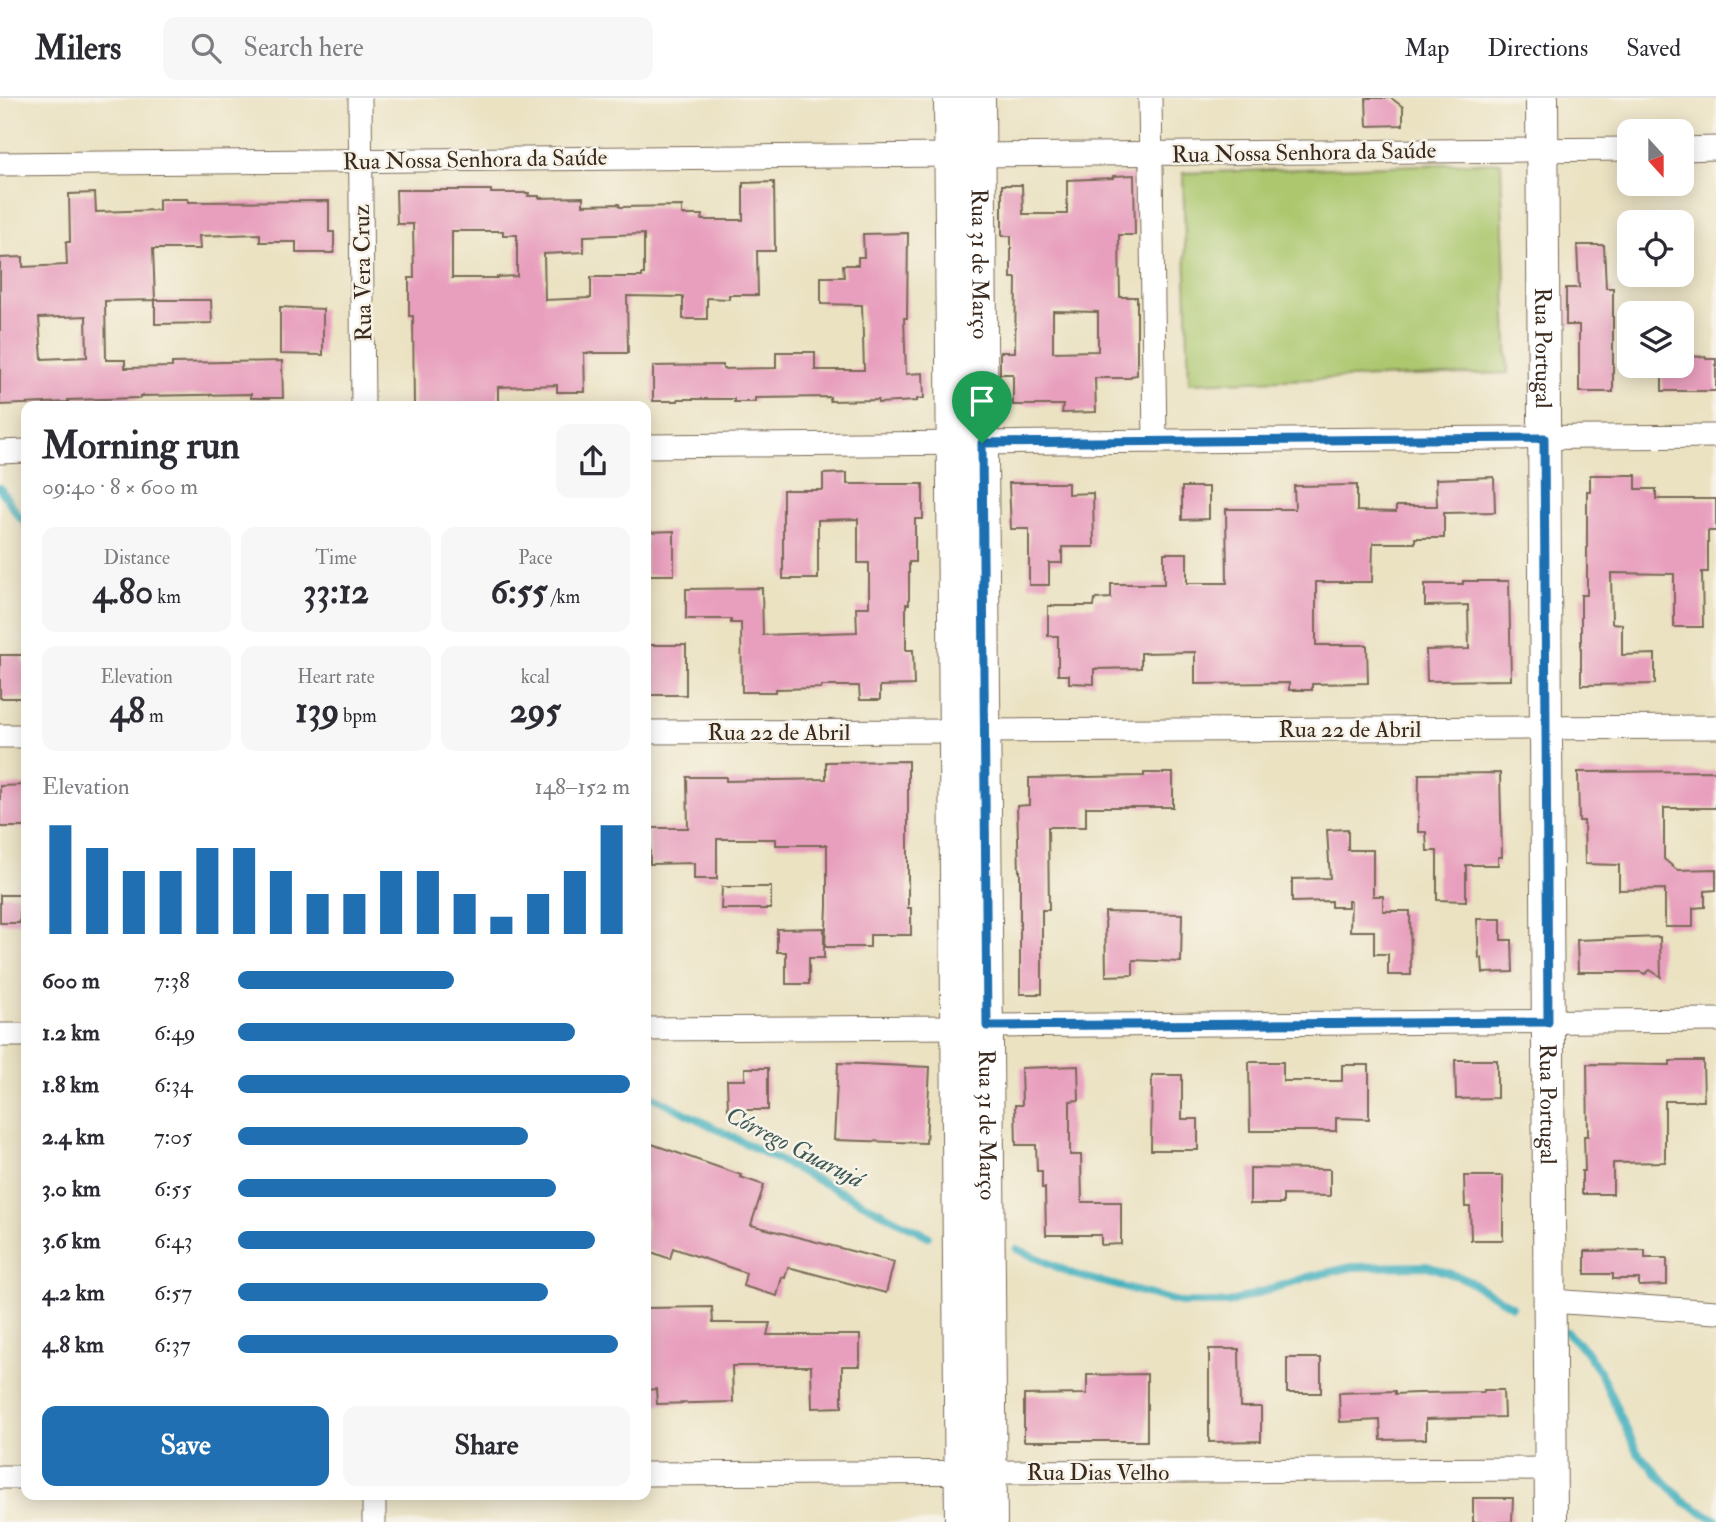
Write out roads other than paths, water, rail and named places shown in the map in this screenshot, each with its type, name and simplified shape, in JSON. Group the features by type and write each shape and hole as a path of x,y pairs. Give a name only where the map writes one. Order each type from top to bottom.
{"main road":[{"name":"Rua 31 de Março","path":"950,98 965,155"},
{"name":"Rua 31 de Março","path":"979,98 965,155 967,443 976,1472 991,1522"},
{"name":"Rua Portugal","path":"1542,98 1552,1522"},
{"name":"Rua 31 de Março","path":"961,1522 976,1472"}],"street":[{"name":"Rua Vera Cruz","path":"360,98 363,401"},
{"path":"1150,98 1155,441"},
{"path":"1694,149 1716,148"},
{"name":"Rua Nossa Senhora da Saúde","path":"0,164 1617,149"},
{"path":"651,446 1716,436"},
{"path":"0,452 21,451"},
{"name":"Rua 22 de Abril","path":"651,733 1716,727"},
{"path":"0,736 21,736"},
{"path":"651,1029 1716,1020"},
{"path":"0,1035 21,1035"},
{"path":"1550,1301 1716,1312"},
{"name":"Rua Dias Velho","path":"651,1474 1551,1469"},
{"path":"0,1477 21,1476"},
{"path":"373,1500 374,1522"}],"waterway":[{"name":"Córrego Guarujá","path":"0,488 21,518"},
{"name":"Córrego Guarujá","path":"651,1096 928,1236"},
{"name":"Córrego Guarujá","path":"1017,1249 1075,1275 1183,1303 1228,1303 1308,1277 1352,1267 1427,1266 1463,1278 1512,1306"},
{"name":"Córrego Guarujá","path":"1566,1332 1585,1350 1600,1372 1637,1452 1683,1501 1716,1520"}]}
